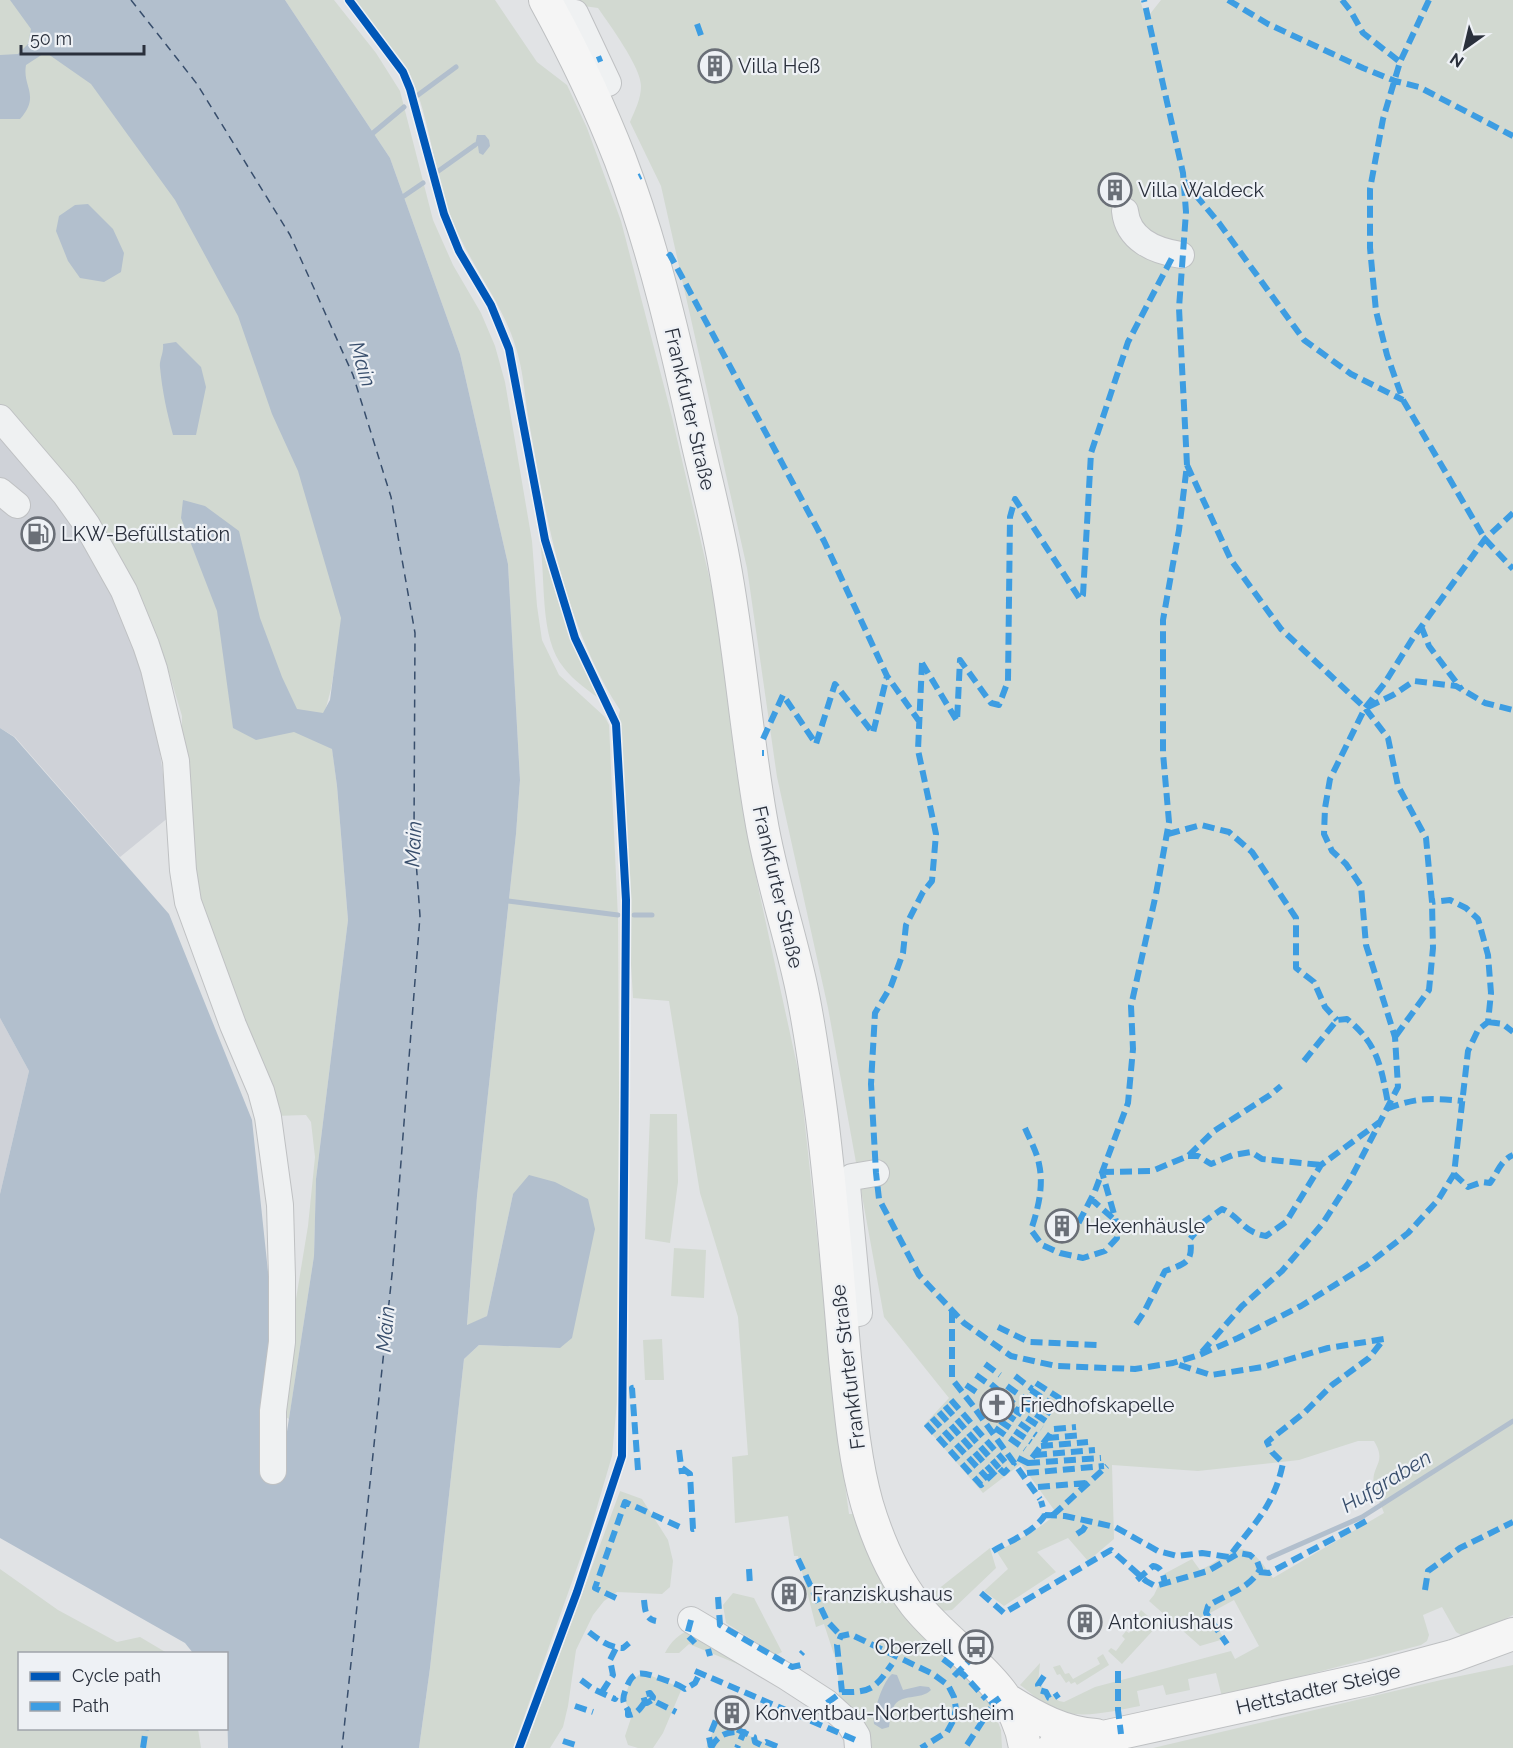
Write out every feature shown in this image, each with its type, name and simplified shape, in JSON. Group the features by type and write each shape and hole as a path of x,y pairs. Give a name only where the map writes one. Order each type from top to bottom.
{"main road":[{"name":"Frankfurter Straße","path":"548,5 599,109 640,219 668,315 724,561 763,831 801,983 816,1073 849,1398 867,1502 883,1551 895,1575 917,1607 1009,1701 1021,1727 1025,1748"},
{"name":"Hettstadter Steige","path":"1053,1748 1110,1741 1371,1678 1454,1656 1513,1634"},
{"name":"Hettstadter Steige","path":"1009,1701 1039,1718 1073,1731 1110,1741"}],"lane":[{"path":"548,5 576,13 608,83"},
{"path":"1125,211 1130,231 1138,238 1152,246 1181,255"},
{"path":"0,418 65,494 87,525 124,591 154,669 176,761 183,870 188,902 261,1091 268,1117 280,1205 282,1277 282,1342 273,1411 273,1472"},
{"path":"841,1316 859,1313 847,1186 852,1177 876,1173"},
{"path":"691,1620 826,1703 849,1723 857,1736 858,1748"}],"shaded area":[{"path":"0,0 12,0 36,33 30,47 12,63 0,59"},
{"path":"285,0 334,0 376,53 400,91 433,220 453,265 481,313 495,346 505,382 532,541 542,640 559,675 605,717 609,725 618,918 619,1089 618,1391 612,1456 590,1531 513,1748 419,1748 464,1359 479,1345 559,1348 513,1194 487,1316 467,1326 477,1196 520,780 508,564 460,354 390,158"},
{"path":"354,0 495,0 537,62 567,85 587,128 621,221 672,417 715,602 736,768 757,882 800,1079 849,1514 855,1514 966,1673 991,1704 1001,1730 1002,1748 868,1748 839,1703 838,1667 824,1624 816,1627 798,1556 794,1556 788,1516 735,1523 732,1457 748,1455 738,1317 700,1193 669,1001 633,998 617,723 620,710 585,643 560,571 543,497 520,363 512,337 497,303 452,220 440,184 422,108 409,72"},
{"path":"573,0 1140,0 1146,19 1161,0 1513,0 1513,1615 1483,1630 1461,1635 1456,1632 1442,1607 1423,1615 1429,1635 1427,1641 1421,1645 1222,1697 1216,1673 1188,1679 1190,1690 1166,1695 1163,1685 1137,1691 1140,1706 1095,1714 1072,1714 1051,1708 1020,1685 1040,1663 1038,1683 1059,1701 1064,1702 1095,1687 1231,1651 1235,1659 1259,1646 1234,1600 1210,1613 1224,1639 1200,1646 1149,1601 1164,1574 1192,1559 1200,1570 1229,1553 1243,1549 1255,1555 1273,1578 1384,1513 1373,1479 1379,1460 1378,1449 1374,1441 1358,1441 1299,1460 1198,1471 1112,1465 1114,1539 1088,1561 1068,1538 1037,1552 1056,1572 1004,1606 984,1591 1008,1569 997,1552 1057,1514 1021,1464 983,1493 924,1425 949,1398 884,1317 828,1008 777,777 747,568 661,186 630,122 640,95 640,78 624,46 598,8 584,6"},
{"path":"46,50 71,66 101,92 176,200 239,316 300,469 343,617 331,689 324,715 295,731 332,748 348,920 316,1179 314,1256 289,1419 286,1417 285,1409 293,1317 308,1226 315,1157 311,1122 306,1115 274,1116 202,930 182,759 182,716 167,666 135,594 0,409 0,118 20,65"},
{"path":"0,428 78,524 147,661 169,817 120,857 15,737 0,728"},
{"path":"540,542 573,644 603,701 572,677 556,656 547,625"},
{"path":"0,1018 29,1071 0,1194"},
{"path":"650,1114 677,1114 678,1182 670,1243 645,1239"},
{"path":"674,1248 706,1250 704,1298 671,1296"},
{"path":"662,1339 664,1380 645,1380 643,1340"},
{"path":"620,1491 642,1499 668,1540 673,1561 670,1587 662,1594 617,1592 604,1601 593,1615 576,1650 563,1727 550,1748 525,1748"},
{"path":"990,1548 996,1568 952,1610 940,1611 927,1598"},
{"path":"0,1569 58,1610 117,1642 140,1637 165,1652 18,1652 18,1730 198,1730 201,1748 0,1748"},
{"path":"733,1593 754,1598 782,1652 776,1655 726,1623 723,1605"},
{"path":"1141,1610 1158,1625 1122,1664 1108,1651 1111,1648 1116,1651 1125,1639 1122,1636 1126,1631 1129,1633 1137,1624 1134,1621"},
{"path":"691,1629 762,1674 689,1644 679,1653 665,1653 676,1638"},
{"path":"1103,1654 1109,1665 1077,1685 1075,1682 1066,1683 1060,1674 1057,1675 1053,1667 1060,1665 1065,1674 1069,1673 1073,1679 1100,1664 1097,1658"},
{"path":"1513,1665 1513,1748 1153,1748 1441,1680"},
{"path":"640,1674 649,1675 682,1688 663,1733 653,1748 628,1745 625,1736 631,1718 624,1699 630,1682"},
{"path":"717,1722 778,1748 706,1748"}],"water":[{"name":"Main","path":"10,0 285,0 390,158 460,354 508,564 520,780 477,1196 467,1325 487,1316 513,1194 529,1175 555,1182 588,1199 595,1229 572,1338 560,1348 479,1345 464,1359 419,1748 228,1748 228,1652 192,1652 185,1643 0,1538 0,1194 29,1071 0,1018 0,728 14,737 169,914 252,1120 273,1319 265,1474 270,1484 277,1483 280,1477 314,1256 316,1179 348,920 332,749 294,732 256,740 233,728 217,611 181,518 183,500 205,506 239,531 260,618 282,677 297,709 323,713 330,700 341,618 298,471 272,414 238,316 175,200 91,84 48,54 43,54 26,65 25,73 30,97 26,111 20,119 0,119 0,55 18,54 28,44 31,29"},
{"path":"477,135 485,135 489,140 490,146 483,155 479,153 478,146 475,145"},
{"path":"88,204 113,229 124,253 121,272 104,282 80,278 68,261 56,231 59,216 75,205"},
{"path":"176,342 201,367 206,387 196,435 173,435 167,410 160,362 163,344"},
{"path":"892,1674 897,1675 903,1690 920,1686 929,1687 931,1690 896,1703 891,1713 889,1727 882,1729 874,1724 875,1713 882,1690"}],"waterway":[{"path":"418,95 456,67"},
{"path":"373,133 404,107"},
{"path":"437,172 475,145"},
{"path":"404,196 423,183"},
{"path":"508,901 618,915"},
{"path":"634,915 652,915"},
{"name":"Hufgraben","path":"1269,1558 1362,1517 1513,1421"}],"ferry route":[{"path":"131,0 197,84 290,235 353,375 391,497 415,633 414,833 420,916 393,1265 342,1748"}],"marked path":[{"path":"1053,1231 1066,1239 1078,1224 1095,1191 1128,1103 1133,1049 1131,1006 1156,894 1169,822 1163,753 1163,620 1179,530 1187,465 1179,308 1186,212 1183,173 1144,0"},
{"path":"1228,0 1268,24 1363,68 1395,81 1419,87 1513,136"},
{"path":"1342,0 1363,33 1400,62"},
{"path":"1429,0 1400,62 1383,119 1370,189 1370,248 1376,311 1387,355 1403,400 1485,539 1513,569"},
{"path":"697,24 703,41"},
{"path":"597,60 602,58"},
{"path":"1184,181 1219,223 1304,340 1351,374 1403,400"},
{"path":"922,663 957,721 960,660 991,703 999,705 1008,681 1010,517 1015,499 1080,599 1083,595 1091,453 1128,342 1174,254"},
{"path":"668,257 670,255 824,541 887,676 919,721"},
{"path":"1187,465 1231,560 1281,629 1365,708 1388,738 1398,786 1426,838 1432,902 1433,948 1429,990 1395,1037"},
{"path":"1202,1352 1242,1306 1282,1271 1323,1223 1349,1182 1398,1087 1395,1037 1366,945 1361,886 1346,864 1332,851 1324,834 1325,808 1330,779 1365,708 1384,684 1413,638 1485,539 1513,513"},
{"path":"1421,626 1429,646 1462,690"},
{"path":"922,663 918,750 936,834 932,881 923,892 906,925 903,953 891,986 875,1013 871,1084 879,1199 919,1275 964,1323 1011,1356 1056,1366 1135,1369 1173,1363 1199,1355 1301,1306 1367,1265 1408,1233 1438,1200 1454,1174 1468,1051 1478,1030 1488,1022 1491,993 1488,955 1478,919 1466,908 1450,900 1432,902"},
{"path":"763,739 783,695 816,744 835,684 873,733 887,676"},
{"path":"1368,707 1393,695 1414,681 1456,686 1485,703 1513,710"},
{"path":"1168,834 1201,825 1229,832 1252,852 1296,918 1296,968 1314,982 1325,1007 1337,1020"},
{"path":"1304,1061 1337,1020 1347,1019 1373,1049 1381,1070 1389,1108 1426,1099 1463,1101"},
{"path":"1488,1022 1503,1024 1513,1032"},
{"path":"1102,1172 1152,1171 1188,1156 1214,1131 1281,1086"},
{"path":"1136,1324 1165,1271 1182,1264 1189,1258 1190,1239 1205,1221 1222,1209 1247,1228 1266,1236 1286,1222 1321,1165 1381,1121"},
{"path":"1025,1128 1037,1155 1041,1181 1031,1230 1042,1245 1060,1253 1083,1258 1105,1251 1117,1238 1116,1221 1102,1172"},
{"path":"1188,1156 1198,1156 1211,1164 1233,1155 1251,1152 1262,1159 1321,1165"},
{"path":"1454,1174 1468,1187 1482,1182 1490,1183 1502,1164 1513,1155"},
{"path":"1090,1198 1116,1221"},
{"path":"952,1311 952,1379 974,1407"},
{"path":"998,1327 1029,1342 1098,1345"},
{"path":"1045,1515 1065,1516 1115,1527 1158,1551 1177,1556 1202,1553 1229,1557 1269,1503 1279,1478 1283,1463 1272,1452 1267,1442 1304,1413 1332,1385 1369,1358 1384,1339 1328,1348 1263,1367 1211,1375 1173,1363"},
{"path":"985,1364 1000,1375"},
{"path":"976,1375 990,1385"},
{"path":"1015,1376 1032,1389"},
{"path":"1036,1383 1064,1401"},
{"path":"991,1384 1019,1408 1016,1411 1042,1428"},
{"path":"966,1385 981,1395"},
{"path":"1007,1386 1025,1399"},
{"path":"638,1470 632,1388 639,1387"},
{"path":"1031,1390 1058,1408"},
{"path":"1026,1397 1053,1415"},
{"path":"951,1400 1005,1462"},
{"path":"1021,1404 1047,1422"},
{"path":"945,1406 999,1468"},
{"path":"976,1410 1040,1499"},
{"path":"939,1412 993,1473"},
{"path":"1005,1413 1036,1435"},
{"path":"932,1418 988,1479"},
{"path":"1000,1421 1031,1442"},
{"path":"926,1424 981,1485 999,1468 1004,1473 1015,1462"},
{"path":"1018,1458 1028,1463 1054,1429 1076,1427"},
{"path":"995,1428 1025,1449"},
{"path":"1047,1438 1082,1435"},
{"path":"1041,1446 1088,1442"},
{"path":"679,1450 682,1474"},
{"path":"1035,1455 1095,1450"},
{"path":"1028,1463 1101,1458"},
{"path":"1027,1473 1104,1466"},
{"path":"1053,1515 1107,1466"},
{"path":"682,1468 690,1474 693,1529 698,1528"},
{"path":"1038,1487 1087,1483"},
{"path":"993,1551 1028,1531 1040,1521 1045,1515 1041,1501"},
{"path":"616,1598 595,1588 625,1502 684,1529"},
{"path":"1077,1534 1083,1530 1089,1520"},
{"path":"1259,1572 1269,1573 1368,1520"},
{"path":"1425,1590 1428,1571 1460,1548 1513,1522"},
{"path":"981,1593 1004,1613 1111,1550 1146,1581 1155,1586 1208,1571 1239,1553 1250,1555 1257,1561 1260,1569 1256,1576 1244,1586 1208,1606 1206,1613 1227,1644"},
{"path":"798,1559 827,1621 841,1636"},
{"path":"1137,1580 1153,1566 1163,1574 1165,1583"},
{"path":"749,1569 750,1585"},
{"path":"718,1597 720,1625 792,1667 805,1664"},
{"path":"644,1600 648,1616 656,1621"},
{"path":"691,1620 687,1635 695,1643"},
{"path":"589,1632 614,1647 623,1648 629,1643"},
{"path":"827,1703 842,1692 837,1645 841,1636 850,1634 933,1674 948,1685 954,1697 956,1709 953,1721 947,1732 921,1748"},
{"path":"602,1692 613,1675 610,1660 616,1648"},
{"path":"954,1676 982,1648"},
{"path":"708,1649 710,1656"},
{"path":"943,1659 964,1675 986,1699"},
{"path":"842,1692 867,1690 882,1678 892,1664"},
{"path":"695,1671 858,1741"},
{"path":"1118,1671 1118,1710 1121,1734"},
{"path":"645,1702 636,1712 628,1715 623,1698 635,1675 648,1674 685,1689 695,1683 700,1673"},
{"path":"1044,1676 1038,1685 1039,1690 1046,1692 1052,1699 1059,1694"},
{"path":"581,1680 593,1689 615,1699 616,1697"},
{"path":"652,1700 650,1693 643,1695 645,1702 652,1700 676,1712"},
{"path":"990,1705 1004,1695"},
{"path":"575,1706 593,1712"},
{"path":"967,1745 991,1708"},
{"path":"709,1748 711,1747 709,1737 716,1720 754,1737 755,1742 761,1745 766,1742 781,1748"},
{"path":"143,1748 146,1730"},
{"path":"711,1748 724,1734 744,1732 737,1748"},
{"path":"563,1741 579,1746"}],"cycle path":[{"path":"349,0 403,72 410,89 444,214 459,251 491,305 509,349 545,540 575,638 616,724 626,900 622,1456 577,1592 519,1748"}],"place":[{"name":"Villa Heß","path":"715,66"},
{"name":"Villa Waldeck","path":"1115,190"},
{"name":"LKW-Befüllstation","path":"38,534"},
{"name":"Hexenhäusle","path":"1062,1226"},
{"name":"Friedhofskapelle","path":"997,1405"},
{"name":"Franziskushaus","path":"789,1594"},
{"name":"Antoniushaus","path":"1085,1622"},
{"name":"Oberzell","path":"976,1647"},
{"name":"Konventbau-Norbertusheim","path":"732,1713"}]}
